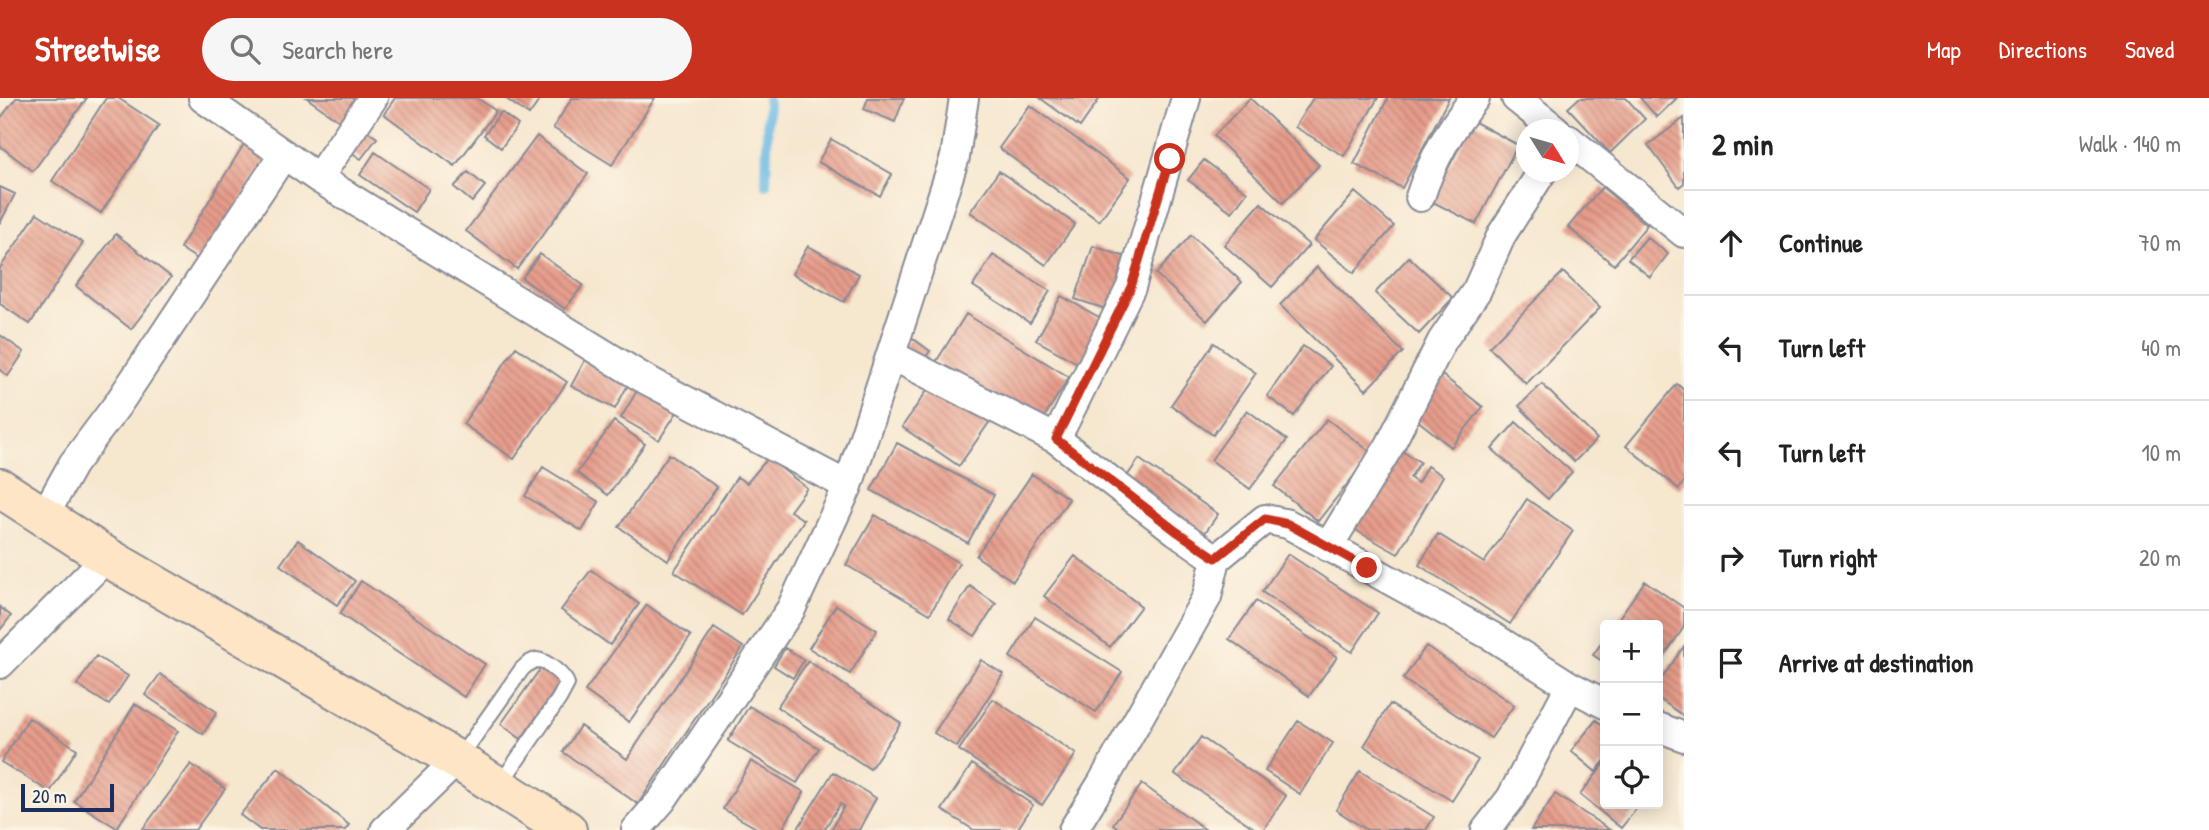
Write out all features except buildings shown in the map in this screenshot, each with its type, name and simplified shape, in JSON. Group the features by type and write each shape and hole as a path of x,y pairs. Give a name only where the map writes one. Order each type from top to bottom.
{"main road":[{"path":"0,488 107,556 457,760 567,830"}],"street":[{"path":"203,98 318,177 643,378 848,486"},
{"path":"318,177 373,98"},
{"path":"636,830 662,800 791,609 848,486 955,158 964,98"},
{"path":"1056,439 1131,287 1186,98"},
{"path":"1420,197 1455,123 1475,98"},
{"path":"1516,98 1542,119"},
{"path":"1579,147 1684,233"},
{"path":"44,516 73,464 118,404 284,154"},
{"path":"1328,547 1390,445 1442,341 1476,290 1502,234 1536,182"},
{"path":"891,355 1056,439 1176,531 1216,558"},
{"path":"1073,830 1207,597 1216,558 1265,519 1288,524 1493,637 1570,686 1600,701"},
{"path":"0,664 107,556"},
{"path":"1486,830 1511,798 1570,686"},
{"path":"1663,729 1684,737"},
{"path":"385,830 457,760"}],"lane":[{"path":"457,760 522,669 535,660 542,661 565,678 567,684 498,787"}],"waterway":[{"path":"766,184 768,98"}],"route":[{"path":"1170,159 1131,287 1056,439 1176,531 1216,558 1265,519 1288,524 1367,568"}]}
